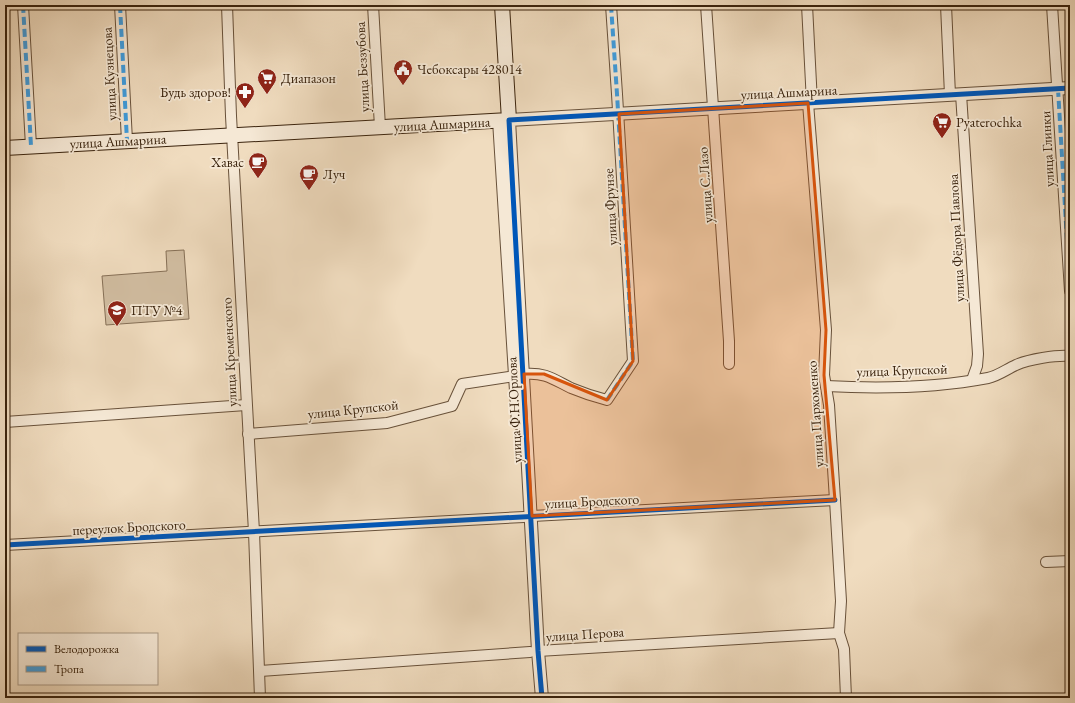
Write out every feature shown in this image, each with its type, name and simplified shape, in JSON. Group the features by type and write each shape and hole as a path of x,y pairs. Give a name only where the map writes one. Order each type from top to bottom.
{"main road":[{"name":"улица Ф.Н.Орлова","path":"493,5 504,120"},
{"name":"улица Ф.Н.Орлова","path":"502,5 504,120"},
{"name":"улица Ашмарина","path":"5,148 504,120"}],"street":[{"path":"23,5 31,146"},
{"name":"улица Кузнецова","path":"120,5 127,141"},
{"name":"улица Кременского","path":"228,5 232,135 254,532 260,698"},
{"name":"улица Беззубова","path":"373,5 380,127"},
{"name":"улица Фрунзе","path":"607,400 633,361 619,114 610,5"},
{"name":"улица С.Лазо","path":"706,5 729,341 729,364"},
{"name":"улица Пархоменко","path":"807,5 810,103 826,330 824,375 835,500 841,601 839,633 844,649 846,698"},
{"name":"улица Фёдора Павлова","path":"946,5 956,95 978,354 977,366 972,380"},
{"name":"улица Глинки","path":"1052,5 1064,89 1070,291"},
{"name":"улица Ашмарина","path":"504,120 1064,89"},
{"name":"улица Ф.Н.Орлова","path":"504,120 528,516 534,652 534,698"},
{"name":"улица Крупской","path":"826,386 859,388 932,386 990,378 1017,364 1052,356 1070,356"},
{"name":"улица Крупской","path":"248,434 387,423 452,406 462,384 536,373 544,374 572,388 607,400"},
{"path":"5,422 246,405"},
{"name":"улица Бродского","path":"254,532 835,500"},
{"name":"переулок Бродского","path":"5,545 254,532"},
{"path":"1046,562 1070,561"},
{"name":"улица Перова","path":"260,671 839,633"},
{"name":"улица Ф.Н.Орлова","path":"534,652 542,698"}],"highlighted area":[{"path":"808,103 826,330 824,375 835,500 532,516 524,374 544,374 607,400 633,361 619,114"}],"shaded area":[{"path":"184,250 189,319 106,325 102,276 167,271 166,251"}],"marked path":[{"path":"23,5 31,146"},
{"path":"120,5 127,141"},
{"path":"607,400 633,361 611,5"},
{"path":"1058,89 1070,291"}],"cycle path":[{"path":"542,698 538,651 509,120 1070,88"},
{"path":"5,545 835,500"}],"place":[{"name":"Чебоксары 428014","path":"403,86"},
{"name":"Диапазон","path":"267,95"},
{"name":"Будь здоров!","path":"245,109"},
{"name":"Pyaterochka","path":"942,139"},
{"name":"Хавас","path":"258,179"},
{"name":"Луч","path":"309,191"},
{"name":"ПТУ №4","path":"117,327"}]}
